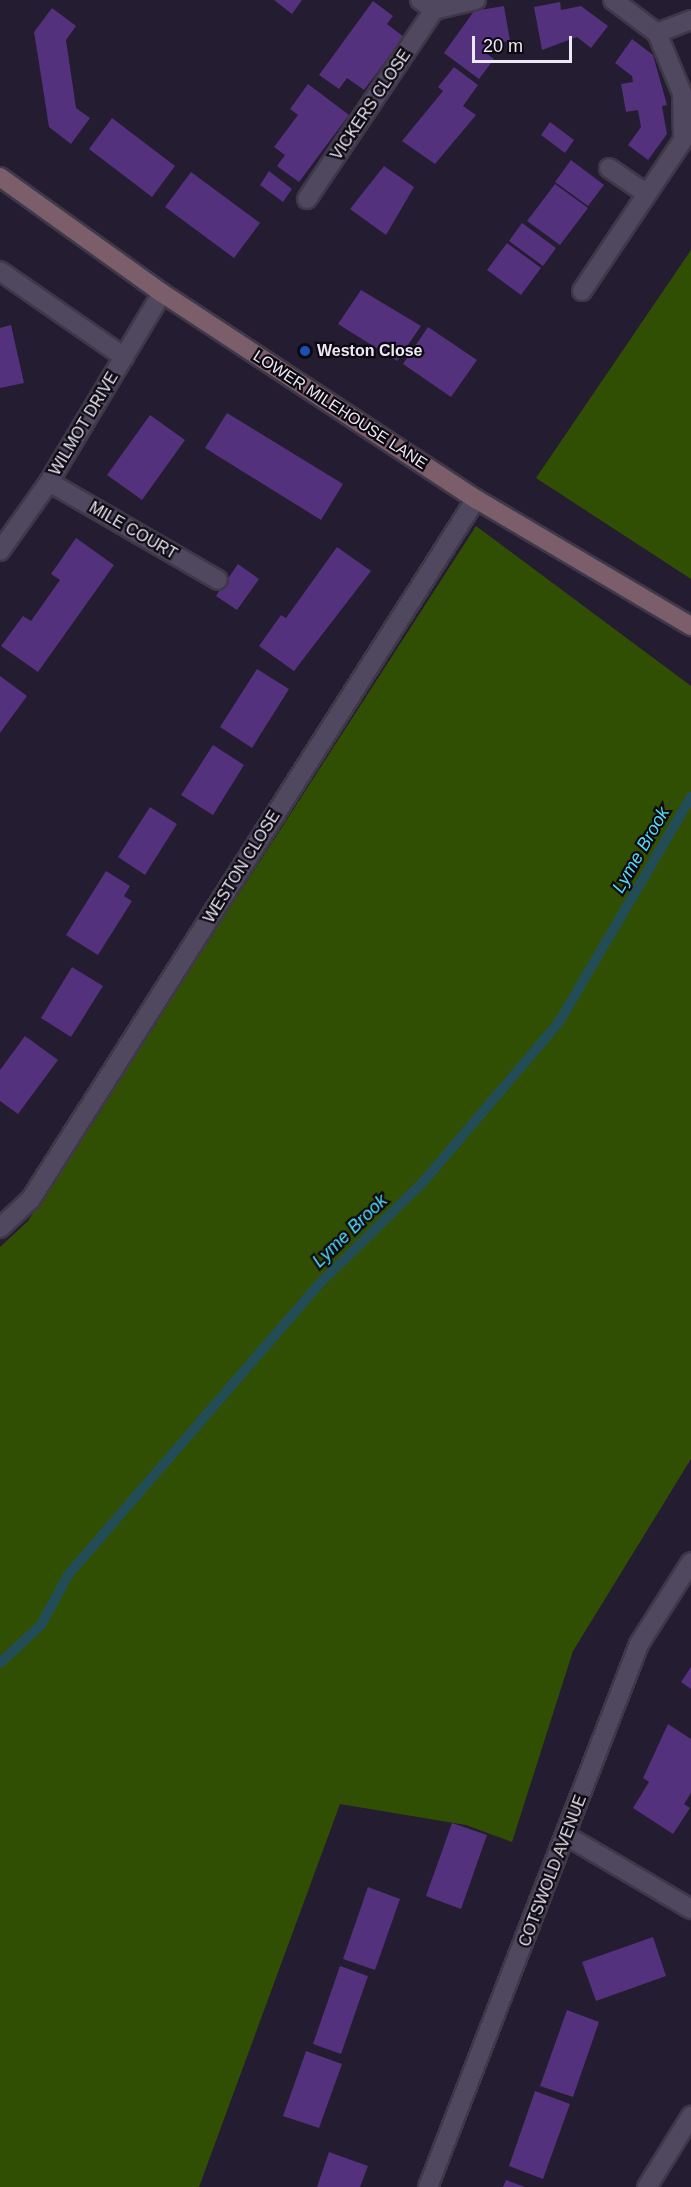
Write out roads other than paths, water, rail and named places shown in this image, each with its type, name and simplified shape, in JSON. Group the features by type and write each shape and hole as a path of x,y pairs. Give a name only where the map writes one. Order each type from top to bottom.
{"main road":[{"name":"LOWER MILEHOUSE LANE","path":"0,177 162,293 476,499 691,626"}],"street":[{"path":"427,5 476,0"},
{"path":"582,291 683,141 682,93 657,33 614,0"},
{"name":"VICKERS CLOSE","path":"307,199 427,5"},
{"path":"657,33 691,20"},
{"path":"609,168 647,194"},
{"path":"0,271 124,357"},
{"name":"WILMOT DRIVE","path":"0,551 49,482 162,293"},
{"name":"MILE COURT","path":"49,482 218,580"},
{"name":"WESTON CLOSE","path":"0,1228 31,1199 476,499"},
{"name":"COTSWOLD AVENUE","path":"428,2187 567,1836 639,1644 691,1562"},
{"path":"567,1836 691,1909"},
{"path":"646,2187 691,2116"}],"waterway":[{"name":"Lyme Brook","path":"0,1663 41,1625 68,1575 318,1285 423,1182 559,1022 691,797"}],"place":[{"name":"Weston Close","path":"305,351"}]}
